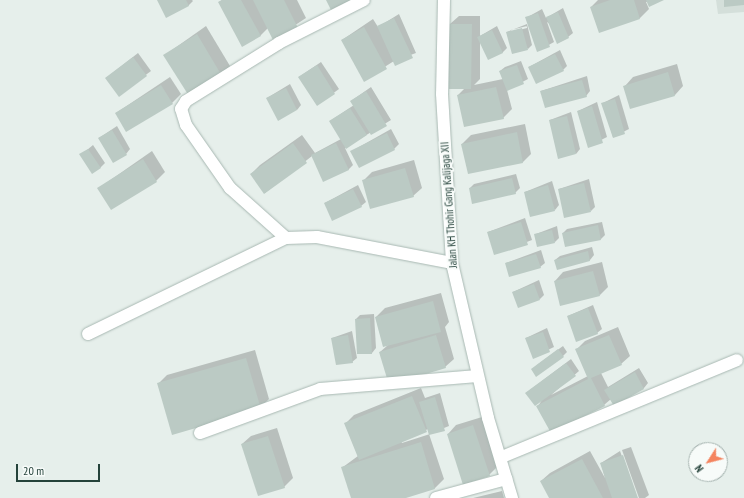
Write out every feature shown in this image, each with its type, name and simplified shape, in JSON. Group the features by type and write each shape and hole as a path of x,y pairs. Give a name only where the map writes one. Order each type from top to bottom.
{"street":[{"path":"286,238 230,188 186,125 181,109 186,102 279,43 364,0"},
{"name":"Jalan KH Thohir Gang Kalijaga XII","path":"444,0 442,94 452,263 477,376 502,457 506,479 512,498"},
{"path":"88,334 286,238 317,238 452,263"},
{"path":"502,457 737,360"},
{"path":"200,433 320,389 477,376"},
{"path":"436,498 506,479"}],"shaded area":[{"path":"716,0 744,0 744,12 718,14"}],"building":[{"path":"157,0 186,0 189,6 166,18"},
{"path":"222,0 241,0 261,36 242,47 218,2"},
{"path":"253,0 284,0 298,28 273,40"},
{"path":"326,0 355,0 332,12"},
{"path":"610,0 634,0 640,19 599,33 590,7"},
{"path":"646,0 664,0 649,7"},
{"path":"724,0 744,0 744,5 724,7"},
{"path":"558,12 569,38 557,44 546,17"},
{"path":"538,13 550,47 537,52 525,17"},
{"path":"394,18 413,58 395,66 377,26"},
{"path":"449,24 472,24 471,89 449,89"},
{"path":"364,27 387,69 364,82 341,40"},
{"path":"522,28 528,50 512,54 506,32"},
{"path":"492,30 503,53 488,60 477,37"},
{"path":"197,34 222,76 189,96 163,55"},
{"path":"555,54 564,71 536,84 528,67"},
{"path":"133,57 147,76 119,97 105,78"},
{"path":"317,65 335,94 317,106 298,77"},
{"path":"517,65 524,84 507,91 499,71"},
{"path":"668,72 675,96 630,109 623,86"},
{"path":"582,80 587,97 545,108 540,91"},
{"path":"161,85 173,104 126,132 115,113"},
{"path":"496,87 504,119 464,127 457,95"},
{"path":"286,88 297,110 278,121 266,98"},
{"path":"366,91 387,126 371,135 350,101"},
{"path":"615,99 625,134 613,138 601,103"},
{"path":"592,106 603,143 588,148 577,111"},
{"path":"350,108 367,135 346,149 329,121"},
{"path":"567,116 576,154 558,159 549,120"},
{"path":"112,130 127,155 113,163 98,138"},
{"path":"517,132 523,163 468,174 461,144"},
{"path":"387,133 395,150 359,168 350,151"},
{"path":"293,143 307,163 264,194 250,174"},
{"path":"336,143 349,170 323,182 311,155"},
{"path":"88,149 101,168 92,174 79,154"},
{"path":"143,159 157,182 111,210 97,188"},
{"path":"405,168 414,197 370,209 362,180"},
{"path":"512,178 516,194 472,204 469,188"},
{"path":"584,183 591,212 564,218 558,189"},
{"path":"548,185 555,211 530,217 524,192"},
{"path":"353,189 362,207 332,221 324,203"},
{"path":"521,222 528,245 494,255 487,232"},
{"path":"598,225 601,240 565,247 562,233"},
{"path":"552,230 555,243 537,247 534,234"},
{"path":"588,251 590,261 557,270 554,260"},
{"path":"536,254 541,268 509,277 505,263"},
{"path":"593,271 600,296 560,306 554,281"},
{"path":"534,284 540,300 518,308 512,292"},
{"path":"433,301 441,332 383,347 375,317"},
{"path":"588,308 598,334 576,342 567,316"},
{"path":"370,318 372,354 357,354 355,319"},
{"path":"543,332 550,352 533,359 525,338"},
{"path":"348,335 353,363 336,365 331,338"},
{"path":"436,335 446,368 389,385 379,352"},
{"path":"609,335 622,365 591,378 605,406 551,433 536,406 588,379 575,349"},
{"path":"558,349 564,357 536,377 531,369"},
{"path":"246,358 261,409 172,435 157,383"},
{"path":"566,363 576,376 535,406 525,393"},
{"path":"635,372 644,389 614,406 604,390"},
{"path":"412,396 427,432 359,460 344,423"},
{"path":"435,397 445,431 429,435 419,402"},
{"path":"473,425 490,476 463,485 447,434"},
{"path":"268,436 285,488 258,496 241,444"},
{"path":"421,442 435,489 406,498 351,498 341,467"},
{"path":"623,455 638,498 612,498 600,463"},
{"path":"582,459 603,498 549,498 540,481"}]}
